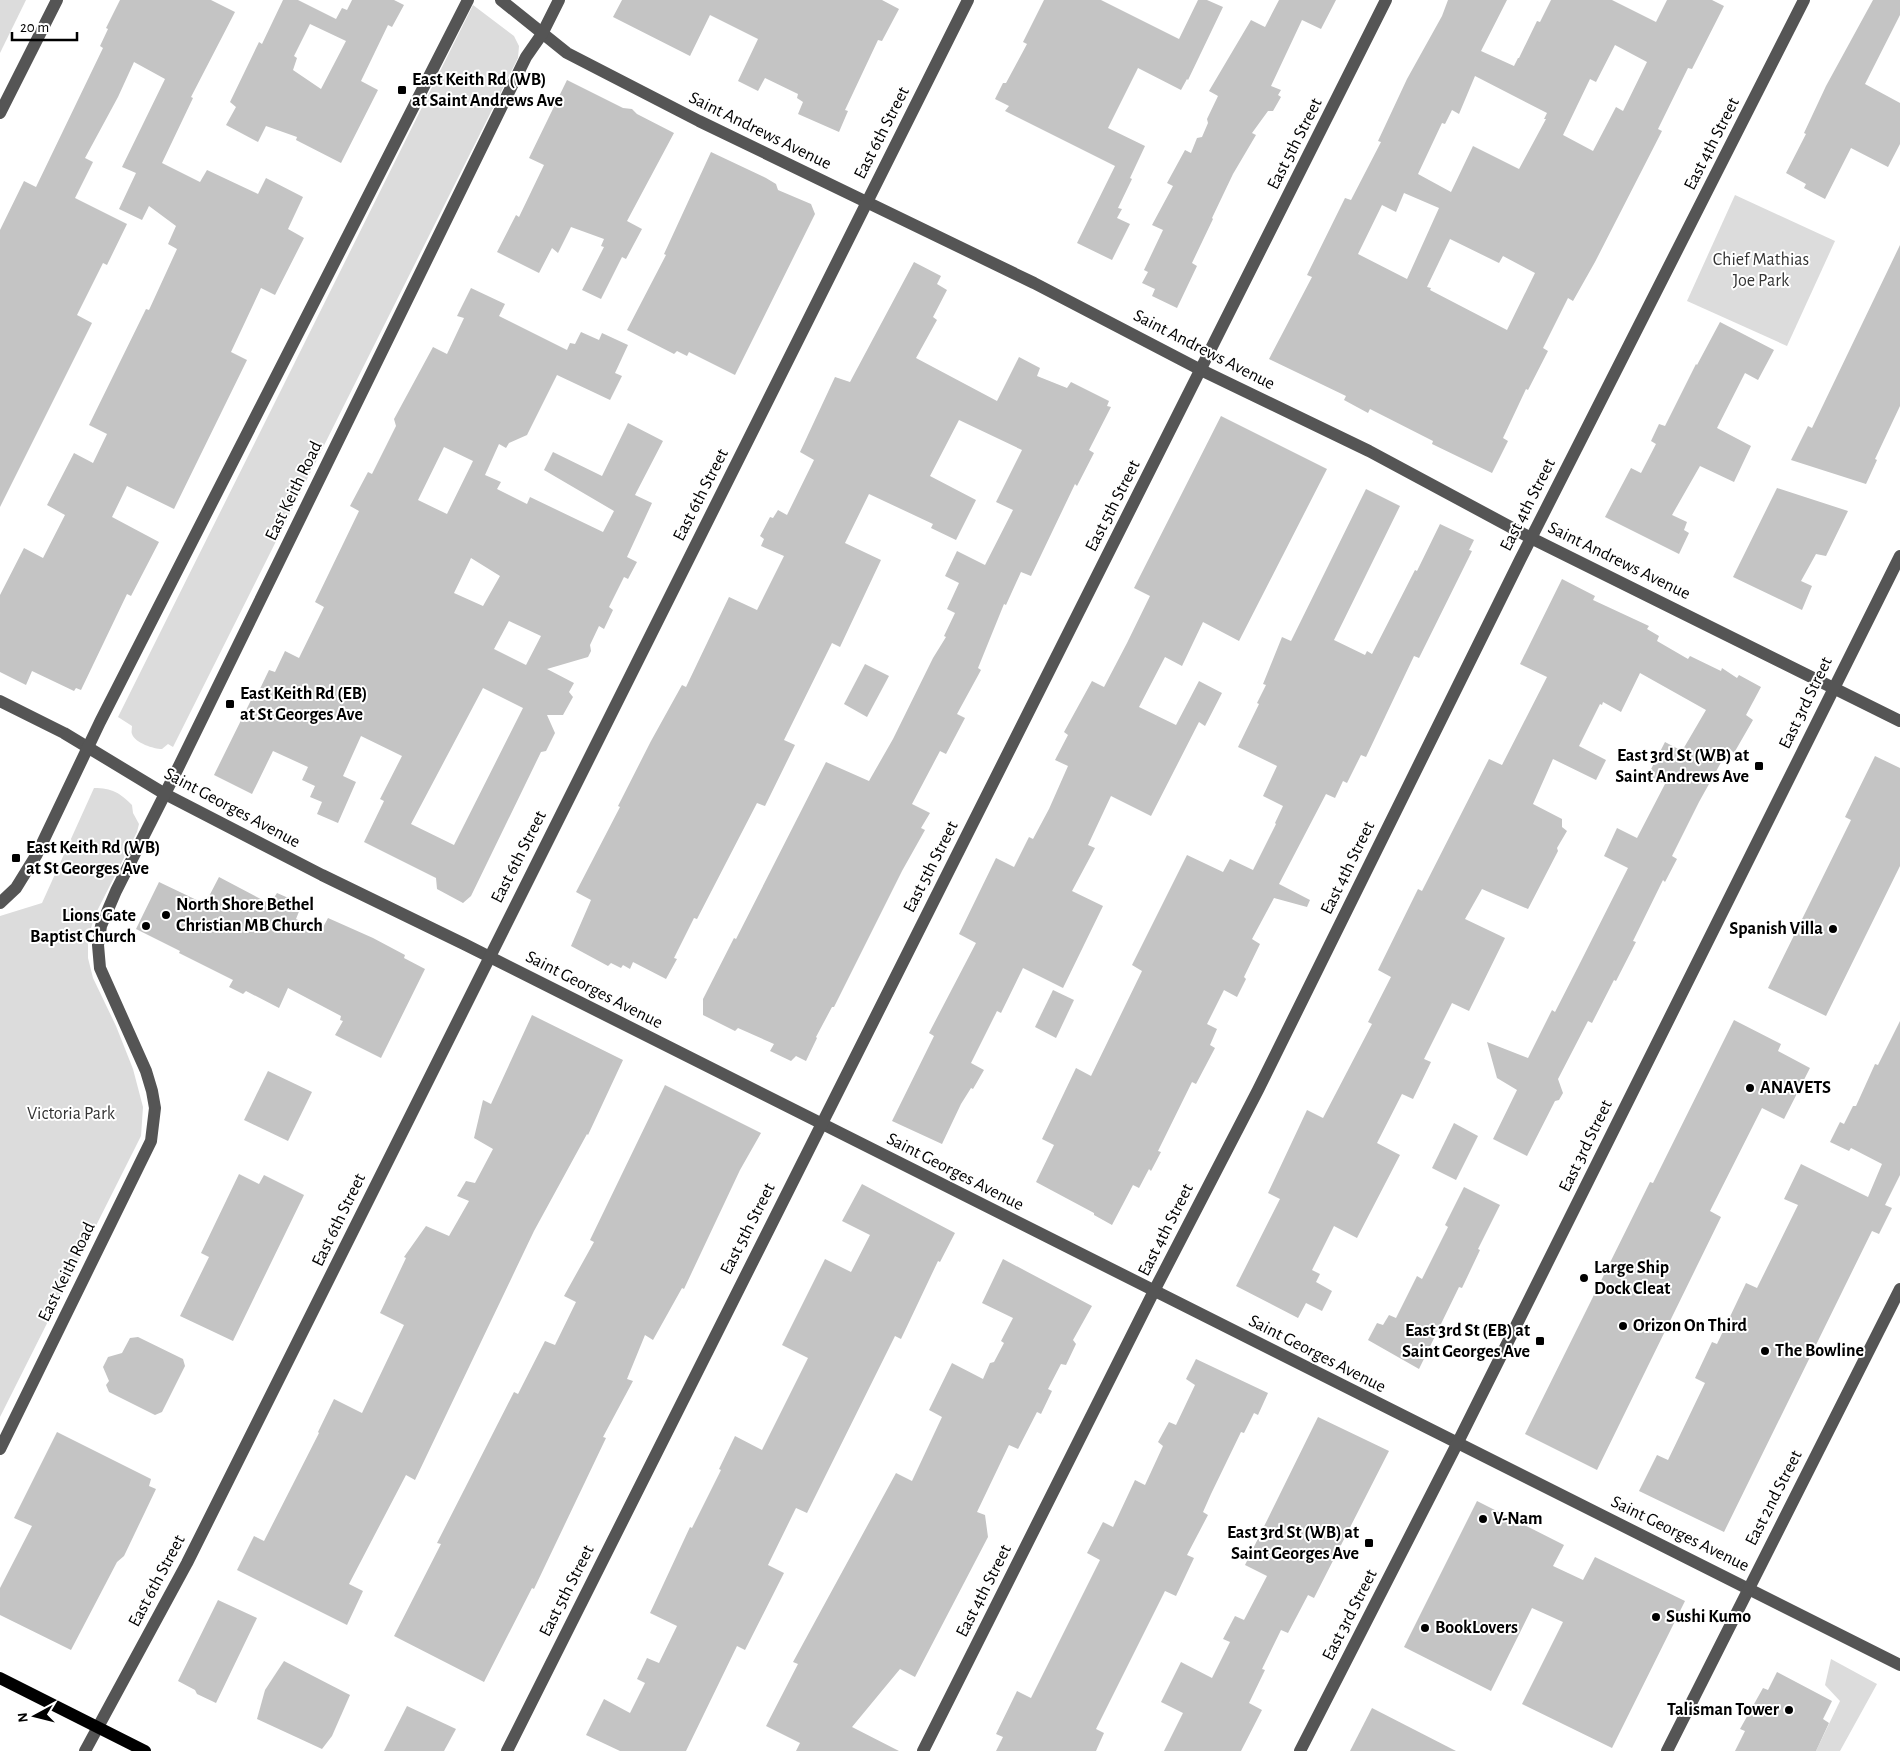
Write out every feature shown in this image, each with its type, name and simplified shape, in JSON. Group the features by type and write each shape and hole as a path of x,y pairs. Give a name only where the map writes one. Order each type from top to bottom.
{"main road":[{"path":"0,1678 145,1751"}],"street":[{"path":"2,105 57,0"},
{"path":"0,903 16,888 36,854 88,747 468,0"},
{"name":"Saint Andrews Avenue","path":"500,0 567,53 699,121 1034,283 1201,370 1369,451 1531,538 1900,721"},
{"name":"East Keith Road","path":"0,1449 151,1141 155,1108 146,1071 100,968 98,946 100,926 526,57 542,34 559,0"},
{"name":"East 6th Street","path":"85,1751 187,1563 968,0"},
{"name":"East 5th Street","path":"507,1751 1386,0"},
{"name":"East 4th Street","path":"923,1751 1154,1291 1258,1090 1531,538 1804,0"},
{"name":"East 3rd Street","path":"1300,1751 1457,1444 1900,556"},
{"name":"Saint Georges Avenue","path":"0,701 88,747 165,794 322,874 1900,1665"},
{"name":"East 2nd Street","path":"1667,1751 1900,1289"}],"green space":[{"path":"0,0 26,0 0,53"},
{"path":"473,5 514,36 519,46 518,58 173,747 168,744 162,749 145,745 134,737 132,726 118,717"},
{"name":"Chief Mathias Joe Park","path":"1735,195 1835,241 1787,346 1687,301"},
{"name":"Victoria Park","path":"94,788 111,790 124,797 132,805 133,813 139,824 137,832 95,915 88,938 88,958 93,978 116,1026 133,1069 143,1107 141,1136 0,1417 0,916 42,903"},
{"path":"1831,1659 1877,1684 1840,1751 1816,1751 1840,1701 1825,1685"}],"building":[{"path":"120,0 211,0 235,12 191,97 193,98 162,163 200,182 207,170 258,194 266,178 303,197 288,229 304,238 275,295 261,288 231,352 247,360 174,509 127,486 112,517 159,542 131,596 127,594 81,690 76,688 74,691 32,671 26,685 0,672 0,595 24,548 43,558 65,515 47,505 74,453 93,463 107,434 89,425 146,309 149,310 177,249 168,244 176,226 149,206 142,220 119,209 136,173 122,167 165,79 134,62 118,97 85,158 93,162 75,198 127,224 107,265 103,263 77,315 92,323 0,507 0,230 24,181 36,187 103,48 100,46 108,29 106,28"},
{"path":"283,0 298,0 336,19 342,8 347,10 352,0 394,0 404,5 392,27 388,25 361,81 378,90 341,163 296,140 297,137 266,126 258,142 226,125 236,107 230,102 259,42 262,44","holes":["310,24 346,41 321,89 293,70 297,58 294,56"]},
{"path":"622,0 882,0 899,9 882,41 878,40 845,110 848,111 839,132 798,114 803,102 797,98 798,94 765,78 758,91 738,81 758,39 710,15 690,56 613,17"},
{"path":"1044,0 1101,0 1179,39 1198,0 1207,0 1223,7 1188,80 1181,90 1138,68 1108,128 1145,146 1118,208 1122,209 1117,218 1130,224 1112,260 1077,243 1115,166 1005,111 1009,106 995,99 1027,44 1023,42"},
{"path":"1279,0 1336,0 1321,29 1302,20 1271,86 1281,90 1278,95 1281,97 1273,111 1268,111 1252,133 1256,135 1233,174 1212,218 1192,263 1197,266 1177,308 1152,296 1155,289 1142,283 1148,272 1144,270 1163,230 1152,225 1173,186 1167,183 1185,150 1191,153 1197,138 1202,137 1208,123 1207,119 1218,96 1209,91 1251,20 1265,27"},
{"path":"1448,0 1507,0 1481,51 1514,66 1537,21 1540,22 1551,0 1612,0 1656,22 1667,0 1712,0 1724,6 1692,69 1688,68 1658,129 1662,131 1595,262 1573,301 1568,298 1543,348 1548,351 1528,390 1526,389 1503,438 1508,441 1492,473 1432,444 1433,441 1370,409 1368,413 1344,400 1346,396 1269,359 1312,277 1307,275 1345,198 1351,200 1381,142 1378,141 1407,79 1442,16","holes":["1615,45 1647,62 1623,111 1616,107 1593,151 1563,135 1590,79 1596,82","1475,76 1547,113 1544,119 1546,119 1519,169 1473,146 1451,192 1418,174 1442,123 1445,124 1452,110 1459,114","1404,193 1439,208 1407,279 1358,254 1382,205 1396,212","1450,239 1499,263 1503,256 1535,273 1507,330 1427,287"]},
{"path":"1873,0 1900,0 1900,15 1865,84 1900,103 1900,144 1888,167 1851,148 1825,199 1804,188 1806,184 1786,173 1806,134 1804,133 1826,86"},
{"path":"567,80 623,108 632,109 637,114 674,133 627,221 642,229 626,259 622,257 601,299 582,290 604,247 601,246 604,239 571,227 558,253 552,248 539,273 497,252 516,215 519,217 544,165 529,158"},
{"path":"711,152 766,178 776,184 778,190 811,204 815,214 735,375 689,352 687,356 677,351 674,354 627,330 666,255 664,254"},
{"path":"1900,245 1900,406 1875,459 1877,460 1866,484 1791,460 1808,426 1812,428"},
{"path":"914,262 941,276 937,284 947,290 933,317 937,320 916,358 997,401 1019,357 1040,368 1037,376 1067,388 1071,382 1109,401 1107,406 1111,407 1089,450 1094,453 1077,486 1075,484 1031,576 1021,572 1006,605 1004,604 978,668 981,670 957,714 965,718 946,754 940,751 912,804 930,813 921,828 925,830 902,871 834,1007 832,1007 816,1037 806,1061 796,1056 791,1061 770,1051 774,1044 738,1028 735,1031 703,1015 703,999 734,938 736,939 826,762 869,781 893,739 933,658 946,637 944,636 955,613 947,609 959,583 945,576 957,551 985,565 1013,510 996,502 1022,450 959,420 930,476 976,500 956,540 931,528 933,524 869,494 845,543 881,560 840,647 832,643 784,740 795,745 765,806 757,803 697,919 694,918 674,958 677,959 666,979 633,962 630,969 623,965 621,968 611,963 608,966 571,946 591,900 576,892 620,807 618,806 651,741 682,685 686,687 729,597 757,610 784,556 761,546 764,539 760,536 770,517 773,518 778,510 787,515 814,460 800,452 835,377 850,382"},
{"path":"471,288 505,304 499,316 567,350 570,343 575,344 581,332 599,340 602,333 628,345 615,373 622,376 610,400 557,375 527,435 509,443 506,448 499,444 485,475 501,482 497,489 527,504 530,497 603,532 614,511 544,470 553,452 602,476 628,423 663,441 635,495 652,503 627,557 637,562 628,579 624,577 609,607 613,610 604,629 599,626 590,645 591,651 588,657 547,669 574,683 569,692 573,697 563,715 547,715 555,733 546,751 541,752 471,896 463,903 437,889 436,878 364,842 384,801 380,799 402,756 361,736 343,776 356,782 338,823 317,814 322,802 310,797 315,786 302,780 308,767 273,751 252,794 214,775 255,692 258,693 269,670 275,672 285,651 299,658 324,607 315,602 359,511 350,506 368,472 372,474 396,426 394,419 433,347 447,354 464,318 457,316","holes":["444,447 473,461 447,514 418,500","471,558 500,576 483,606 454,593","509,621 541,636 526,665 494,649","483,688 523,708 454,845 411,824"]},
{"path":"1720,322 1774,350 1758,380 1745,373 1717,428 1751,446 1734,482 1700,466 1672,515 1687,522 1684,530 1689,533 1679,554 1605,517 1631,468 1641,473 1656,444 1651,441 1659,424 1665,426 1696,364"},
{"path":"1221,416 1327,469 1239,641 1203,622 1182,666 1165,657 1139,707 1176,725 1199,681 1222,693 1205,726 1199,722 1151,816 1111,796 1088,845 1095,848 1072,891 1103,906 1063,988 1023,968 1001,1013 997,1011 971,1063 984,1070 973,1089 971,1088 961,1104 942,1144 892,1121 934,1036 929,1033 976,943 959,934 996,858 1014,867 1029,837 1033,839 1049,809 1068,766 1055,760 1068,735 1064,732 1092,681 1104,687 1127,643 1150,596 1134,588"},
{"path":"1777,488 1848,511 1826,556 1816,554 1801,581 1812,586 1802,610 1733,577"},
{"path":"1366,489 1400,506 1334,640 1365,655 1367,651 1372,654 1440,524 1474,540 1469,550 1472,551 1419,658 1414,656 1366,757 1361,755 1347,783 1343,781 1335,798 1326,794 1279,884 1310,900 1307,907 1274,898 1252,939 1260,944 1244,977 1246,979 1237,997 1224,990 1207,1024 1217,1029 1210,1045 1215,1048 1196,1084 1192,1082 1158,1151 1161,1152 1151,1171 1149,1169 1139,1188 1133,1185 1112,1225 1094,1215 1094,1213 1036,1182 1054,1145 1042,1139 1076,1068 1091,1076 1142,971 1132,965 1187,855 1223,872 1230,859 1253,870 1276,824 1283,806 1263,796 1277,766 1238,747 1259,704 1257,703 1266,685 1263,684 1282,637 1291,641"},
{"path":"1562,579 1595,596 1593,600 1649,626 1647,629 1659,636 1657,641 1688,659 1690,656 1721,671 1722,668 1737,678 1739,675 1761,687 1746,715 1753,720 1734,753 1729,748 1699,802 1672,856 1677,859 1665,882 1663,880 1633,941 1636,942 1592,1023 1588,1021 1558,1079 1563,1093 1559,1100 1555,1101 1527,1156 1493,1139 1517,1090 1497,1078 1487,1042 1528,1058 1552,1010 1555,1012 1628,868 1604,856 1617,828 1637,838 1665,784 1648,775 1665,742 1682,751 1706,710 1640,673 1621,712 1603,702 1602,705 1600,704 1579,746 1606,760 1596,780 1553,759 1533,804 1562,819 1562,827 1567,831 1557,848 1558,851 1528,909 1482,889 1465,919 1505,938 1469,1011 1452,1003 1424,1059 1431,1062 1413,1099 1402,1094 1377,1143 1400,1155 1357,1238 1334,1226 1312,1270 1320,1274 1316,1282 1332,1291 1322,1311 1306,1303 1298,1318 1236,1286 1280,1199 1268,1193 1307,1110 1323,1118 1372,1024 1368,1022 1391,977 1378,970 1418,889 1422,891 1489,759 1502,765 1547,677 1520,664"},
{"path":"865,664 889,676 867,717 844,704"},
{"name":"Spanish Villa","path":"1875,756 1900,768 1900,866 1826,1016 1768,988 1851,820 1845,817"},
{"path":"219,877 270,904 277,893 302,904 296,919 321,931 328,918 373,938 405,955 404,958 425,969 381,1058 335,1035 343,1021 340,1020 341,1016 288,988 279,1008 246,991 243,994 229,987 233,980 136,929 159,882 205,904"},
{"path":"1053,990 1074,1000 1056,1038 1035,1027"},
{"path":"532,1015 623,1060 588,1135 534,1231 415,1480 406,1475 349,1584 363,1591 347,1625 237,1570 254,1536 264,1541 319,1433 334,1399 362,1413 404,1325 380,1313 406,1258 404,1257 426,1226 449,1236 469,1201 457,1196 466,1181 475,1183 493,1149 474,1138 483,1100 491,1104"},
{"name":"Orizon On Third","path":"1734,1020 1781,1044 1778,1051 1810,1068 1784,1119 1762,1108 1710,1211 1721,1217 1597,1470 1525,1434 1650,1182 1653,1183"},
{"name":"The Bowline","path":"1900,1021 1900,1175 1885,1205 1892,1208 1879,1234 1872,1231 1724,1532 1639,1491 1657,1455 1668,1460 1705,1383 1695,1378 1712,1342 1717,1344 1746,1283 1757,1288 1798,1205 1784,1199 1801,1164 1868,1197 1882,1164 1851,1148 1849,1151 1830,1142 1840,1122 1844,1124 1853,1106 1856,1106 1875,1064 1878,1065"},
{"path":"268,1071 312,1092 288,1141 244,1120"},
{"path":"665,1085 761,1133 740,1170 684,1289 682,1288 653,1340 645,1335 627,1379 633,1381 603,1437 606,1438 534,1589 532,1588 484,1682 394,1636 441,1544 437,1543 514,1392 518,1394 545,1341 555,1345 576,1302 564,1296 594,1242 590,1240"},
{"path":"1454,1123 1478,1136 1456,1180 1432,1168"},
{"path":"239,1174 259,1184 264,1175 304,1195 233,1341 180,1316 209,1257 201,1253"},
{"path":"862,1184 955,1233 940,1262 938,1261 901,1339 895,1336 807,1513 796,1508 768,1565 784,1573 745,1650 737,1646 686,1751 620,1751 586,1735 604,1699 630,1713 645,1683 637,1679 647,1658 659,1663 677,1626 650,1613 690,1527 692,1528 721,1470 719,1469 735,1436 762,1450 808,1358 782,1345 825,1259 851,1272 870,1235 842,1221"},
{"path":"1464,1187 1500,1205 1478,1249 1480,1250 1462,1288 1459,1287 1419,1369 1368,1340 1377,1323 1383,1325 1389,1315 1396,1318 1417,1276 1422,1279 1448,1227 1445,1225"},
{"path":"1003,1259 1092,1306 1073,1340 1076,1344 1066,1365 1061,1364 1048,1389 1052,1391 1041,1414 1037,1412 1018,1449 1009,1445 977,1512 985,1515 988,1537 915,1677 900,1669 852,1727 899,1751 796,1751 800,1743 766,1726 798,1664 793,1662 896,1473 912,1481 942,1417 929,1410 952,1363 983,1379 990,1363 994,1362 1004,1343 1001,1341 1013,1318 982,1303"},
{"path":"138,1337 183,1359 185,1366 162,1412 155,1415 109,1392 106,1385 109,1381 103,1367 108,1357 122,1353 130,1338"},
{"path":"1196,1359 1268,1393 1258,1415 1254,1413 1244,1433 1241,1432 1211,1494 1203,1512 1208,1515 1187,1555 1194,1558 1176,1596 1165,1591 1096,1729 1104,1733 1096,1751 996,1751 1003,1737 996,1734 1017,1691 1031,1698 1100,1560 1087,1553 1103,1522 1113,1527 1135,1480 1145,1485 1163,1446 1158,1442 1169,1422 1176,1425 1195,1385 1186,1379"},
{"path":"1318,1417 1389,1451 1314,1598 1308,1595 1288,1633 1281,1630 1262,1669 1265,1670 1249,1703 1262,1710 1241,1751 1164,1751 1183,1713 1161,1702 1181,1662 1212,1678 1230,1642 1223,1639 1235,1616 1244,1620 1267,1576 1245,1565"},
{"path":"57,1432 151,1479 149,1486 156,1489 124,1556 117,1562 71,1650 0,1615 0,1588 32,1526 14,1518"},
{"path":"1477,1501 1564,1545 1553,1566 1583,1580 1595,1557 1685,1601 1612,1748 1522,1704 1563,1622 1532,1608 1491,1691 1404,1647"},
{"path":"218,1600 257,1618 216,1703 197,1694 195,1690 178,1681"},
{"path":"284,1661 350,1695 332,1736 322,1749 257,1719 265,1690"},
{"name":"Talisman Tower","path":"1777,1672 1832,1701 1823,1719 1829,1723 1816,1751 1735,1751 1745,1731 1740,1729 1763,1688 1768,1690"},
{"path":"407,1706 456,1729 444,1751 384,1751"},
{"path":"1372,1708 1456,1751 1350,1751"}],"place":[{"name":"East Keith Rd (WB) at Saint Andrews Ave","path":"402,90"},
{"name":"East Keith Rd (EB) at St Georges Ave","path":"230,704"},
{"name":"East 3rd St (WB) at Saint Andrews Ave","path":"1759,766"},
{"name":"East Keith Rd (WB) at St Georges Ave","path":"16,858"},
{"name":"North Shore Bethel Christian MB Church","path":"166,915"},
{"name":"Lions Gate Baptist Church","path":"146,926"},
{"name":"Spanish Villa","path":"1833,929"},
{"name":"ANAVETS","path":"1750,1088"},
{"name":"Large Ship Dock Cleat","path":"1584,1278"},
{"name":"Orizon On Third","path":"1623,1326"},
{"name":"East 3rd St (EB) at Saint Georges Ave","path":"1540,1341"},
{"name":"The Bowline","path":"1765,1351"},
{"name":"V-Nam","path":"1483,1519"},
{"name":"East 3rd St (WB) at Saint Georges Ave","path":"1369,1543"},
{"name":"Sushi Kumo","path":"1656,1617"},
{"name":"BookLovers","path":"1425,1628"},
{"name":"Talisman Tower","path":"1789,1710"}]}
